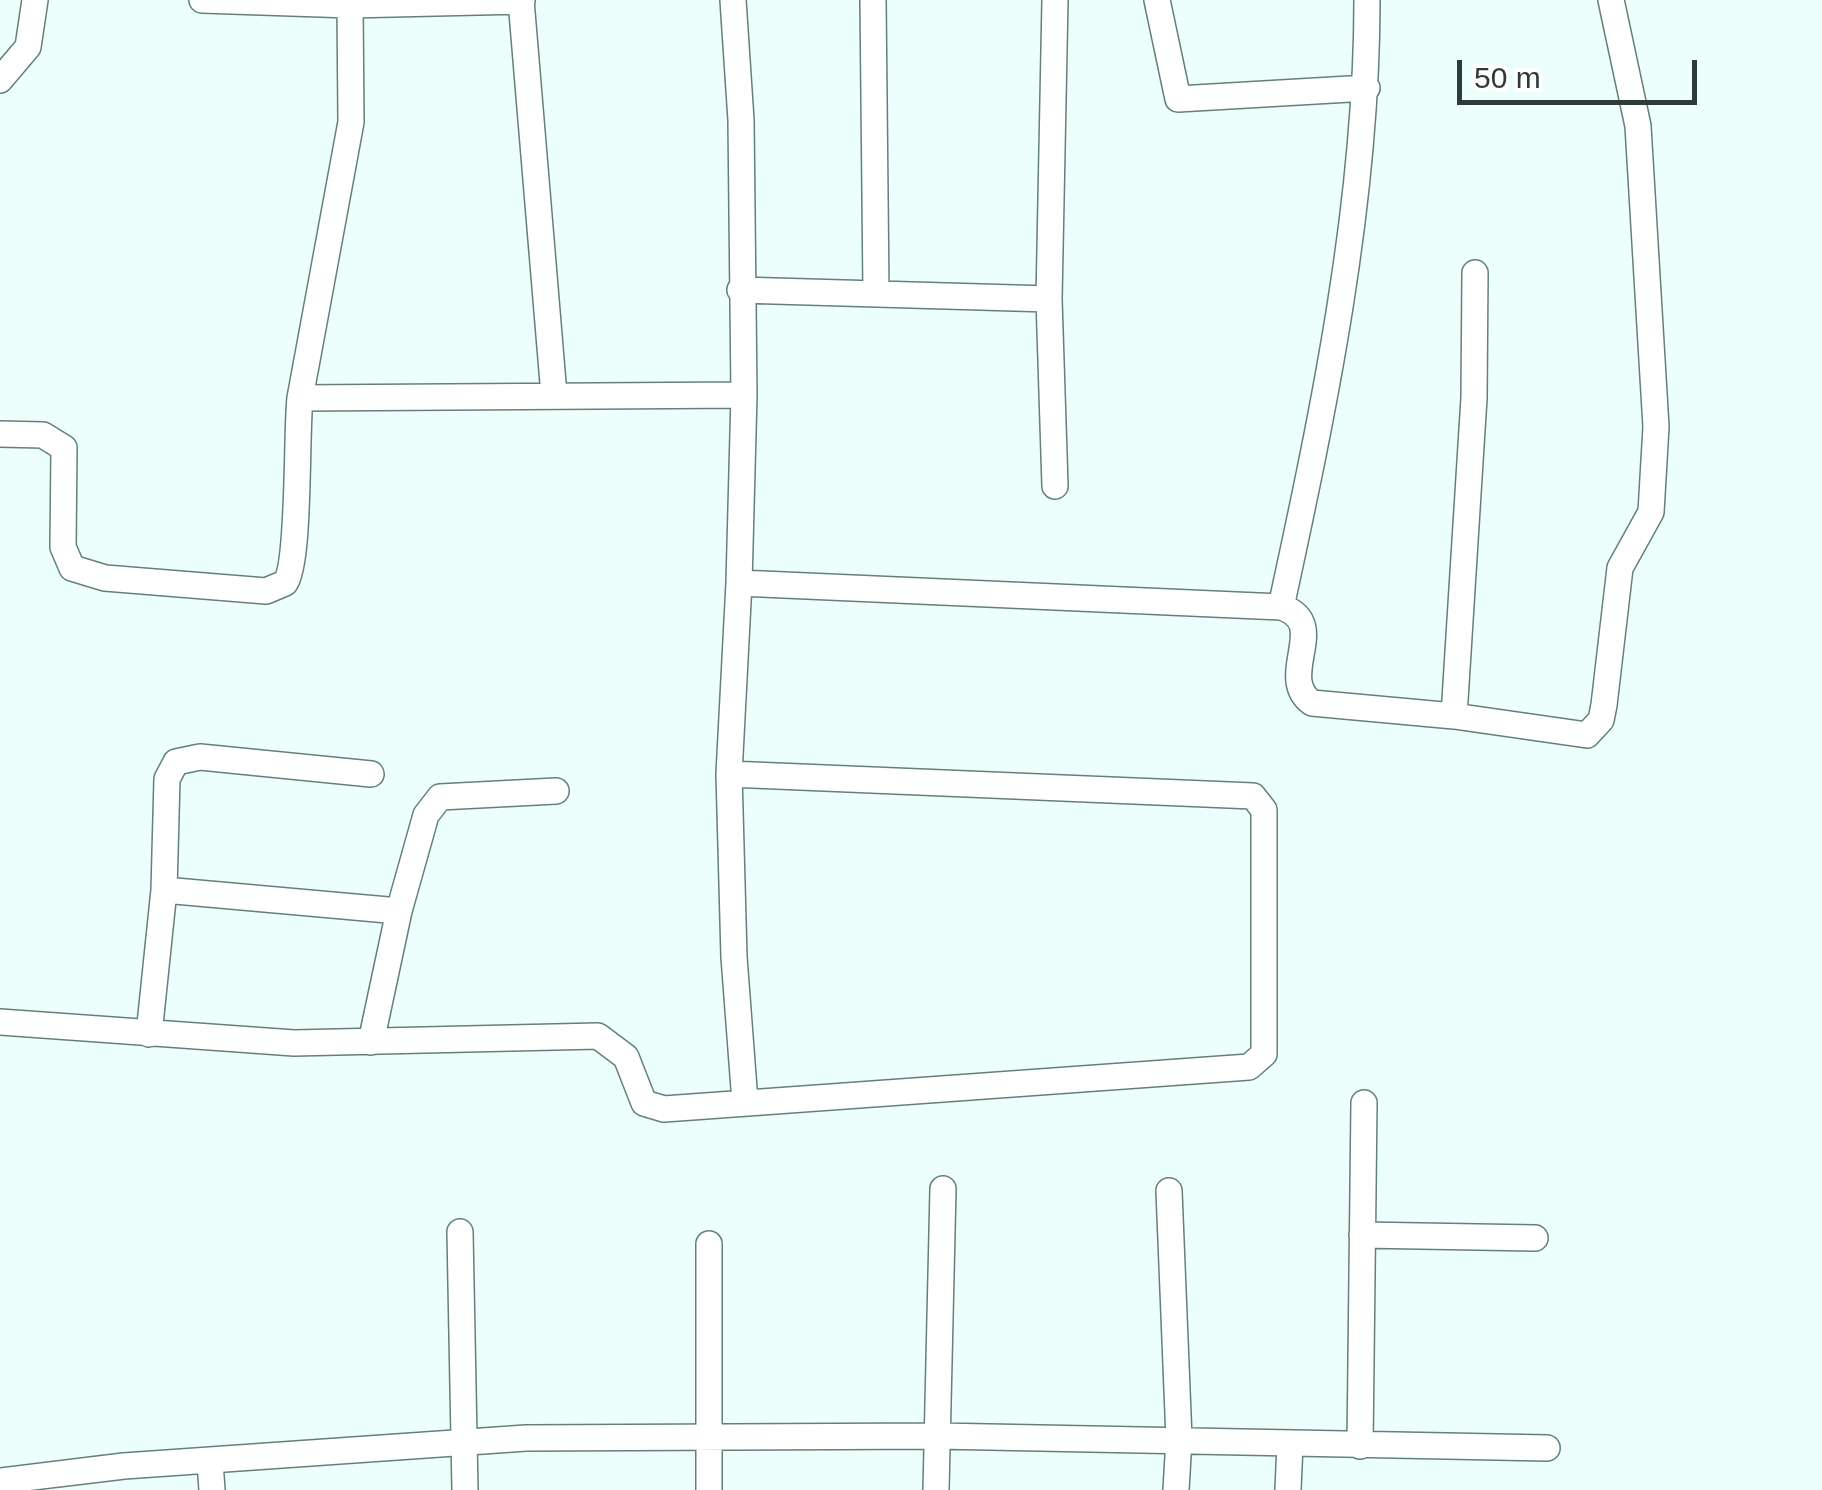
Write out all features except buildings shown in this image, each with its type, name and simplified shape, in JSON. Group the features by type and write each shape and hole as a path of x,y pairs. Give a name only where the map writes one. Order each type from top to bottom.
{"street":[{"path":"0,80 28,47 35,0"},
{"path":"202,0 350,5 522,1 554,395"},
{"path":"734,0 741,120 744,395 729,774 734,958 746,1102"},
{"path":"872,0 876,293"},
{"path":"1055,0 1049,299 1055,486"},
{"path":"1156,0 1178,99 1368,88"},
{"path":"1282,608 1327,394 1368,88 1367,0"},
{"path":"739,582 1282,608 1300,615 1305,625 1296,674 1301,692 1309,701 1454,716 1576,736 1593,730 1604,705 1620,568 1651,512 1656,427 1638,126 1612,0"},
{"path":"0,434 43,434 64,448 64,548 72,568 105,578 266,591 285,583 294,561 295,438 300,398 345,172 351,122 350,5"},
{"path":"1454,716 1474,398 1476,274"},
{"path":"740,290 1049,299"},
{"path":"300,398 744,395"},
{"path":"149,1034 164,890 167,779 176,762 200,757 371,774"},
{"path":"0,1022 294,1043 598,1036 626,1057 635,1090 644,1103 664,1108 1249,1067 1258,1062 1266,1044 1264,810 1253,796 729,774"},
{"path":"371,1042 399,911 426,815 440,797 556,791"},
{"path":"164,890 399,911"},
{"path":"1360,1446 1364,1104"},
{"path":"936,1490 943,1189"},
{"path":"1169,1190 1179,1439 1176,1490"},
{"path":"460,1232 465,1490"},
{"path":"1362,1235 1535,1238"},
{"path":"709,1244 709,1490"},
{"path":"0,1481 526,1438 938,1436 1547,1448"},
{"path":"1288,1490 1290,1444"},
{"path":"210,1462 212,1490"}]}
